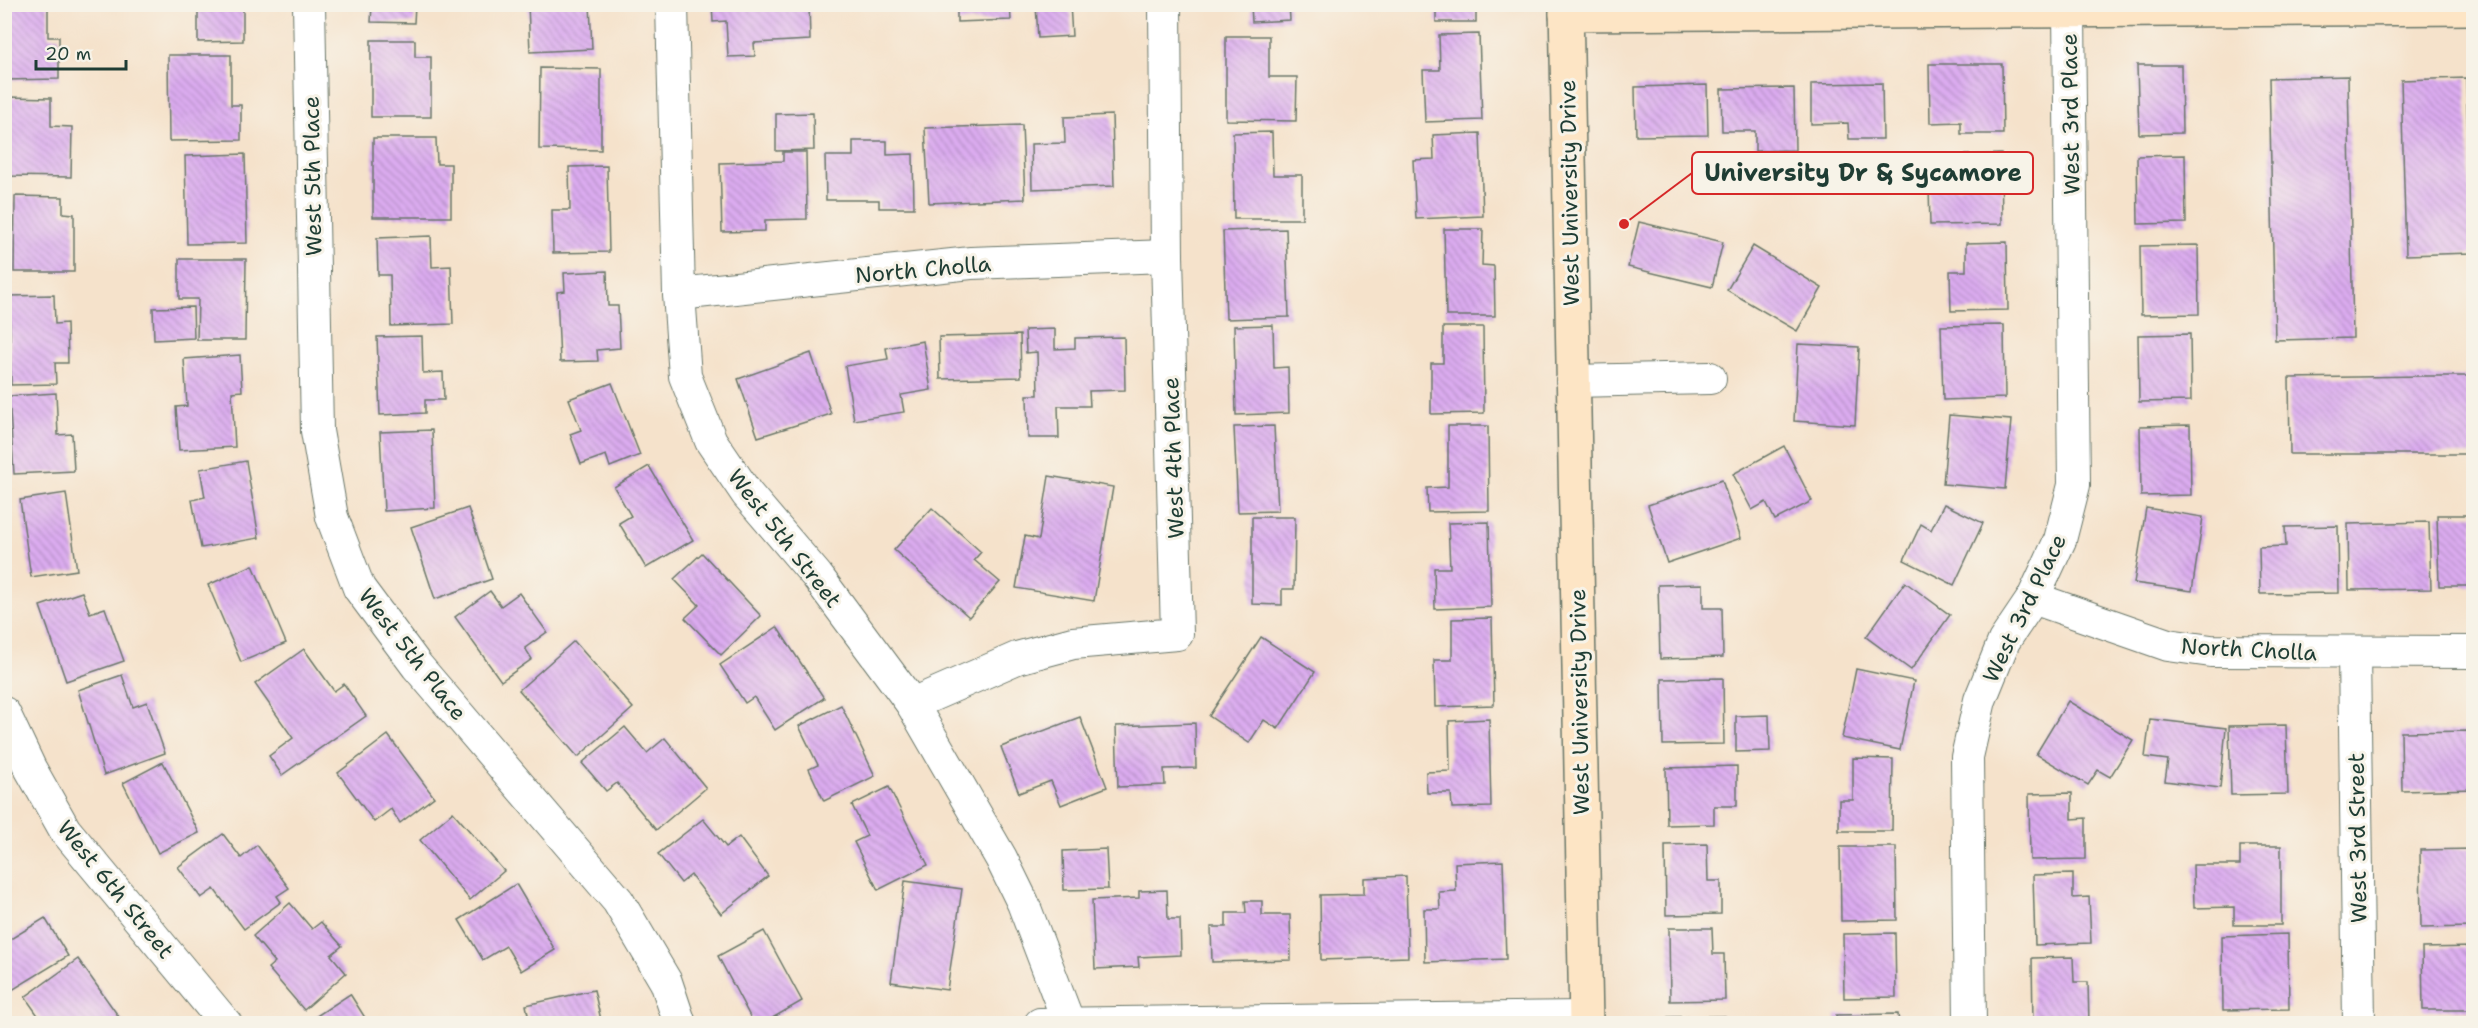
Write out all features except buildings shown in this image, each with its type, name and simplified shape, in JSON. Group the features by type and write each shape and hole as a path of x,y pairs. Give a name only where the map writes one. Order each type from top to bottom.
{"main road":[{"path":"1566,9 1937,8 2069,11 2285,7 2474,8"},
{"name":"West University Drive","path":"1566,9 1586,1020"}],"street":[{"name":"West 5th Place","path":"309,4 317,431 332,517 359,588 365,597 417,666 618,901 666,982 680,1023"},
{"name":"West 5th Street","path":"672,4 679,294 685,376 711,441 747,494 817,576 912,704 1001,858 1023,903 1054,1022"},
{"name":"West 4th Place","path":"912,704 1017,658 1073,643 1177,634 1167,256 1165,4"},
{"name":"West 3rd Place","path":"1970,1023 1967,757 1980,700 2004,641 2033,598 2060,540 2074,485 2069,11"},
{"name":"North Cholla","path":"679,294 971,263 1167,256"},
{"path":"1572,381 1710,378"},
{"name":"North Cholla","path":"2033,598 2168,645 2211,651 2474,652"},
{"name":"West 3rd Street","path":"2354,652 2359,1023"},
{"name":"West 6th Street","path":"4,713 30,768 64,830 226,1023"},
{"path":"1054,1022 1586,1020"}],"place":[{"name":"University Dr & Sycamore","path":"1624,224"}]}
